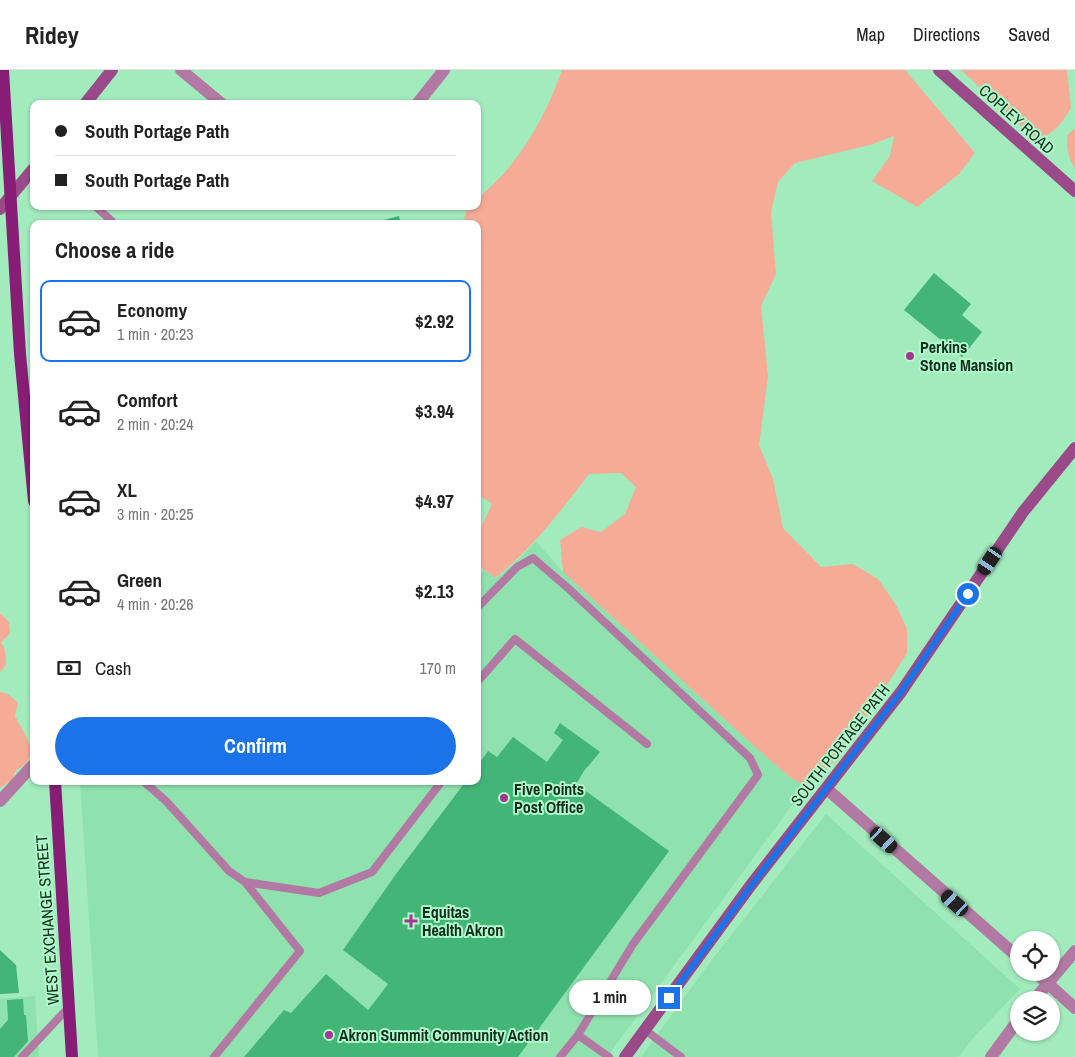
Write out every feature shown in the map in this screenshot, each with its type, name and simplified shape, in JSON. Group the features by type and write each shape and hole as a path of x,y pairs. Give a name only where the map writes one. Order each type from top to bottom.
{"main road":[{"path":"3,70 2,91 10,198 30,427"},
{"name":"WEST EXCHANGE STREET","path":"55,785 72,1057"}],"street":[{"path":"88,100 112,70"},
{"path":"181,70 217,100"},
{"path":"419,100 444,70"},
{"name":"COPLEY ROAD","path":"939,70 1075,191"},
{"path":"0,209 30,173"},
{"name":"SOUTH PORTAGE PATH","path":"625,1057 751,886 901,692 1024,512 1075,448"},
{"path":"0,801 30,768"},
{"path":"827,789 1010,950"},
{"path":"1041,991 1075,952"},
{"path":"1046,981 1075,1008"},
{"path":"991,1057 1010,1031"}],"lane":[{"path":"99,210 110,220"},
{"path":"481,604 517,567 533,558 569,589 750,758 758,775 633,944 578,1035 560,1057"},
{"path":"481,678 515,639 647,744"},
{"path":"148,785 166,801 229,871 245,882 300,951 214,1057"},
{"path":"245,882 319,893 372,872 439,785"},
{"path":"22,1057 69,1006"},
{"path":"645,1030 681,1057"},
{"path":"578,1035 609,1057"}],"shaded area":[{"path":"562,70 905,70 975,153 959,174 917,207 872,181 890,156 894,136 870,145 795,163 778,182 771,212 776,274 761,306 768,376 759,445 773,479 783,528 821,567 853,564 878,579 896,605 907,629 907,653 862,725 830,766 806,786 791,778 755,747 563,572 560,540 581,527 601,532 625,514 636,487 621,473 589,474 557,516 509,566 495,578 481,567 481,528 492,504 481,496 481,220 464,220 467,210 481,210 481,196 506,170 526,144 552,95"},
{"path":"961,70 1067,70 1071,108 1052,132 1035,139"},
{"path":"1075,129 1075,169 1068,153 1067,135"},
{"path":"536,541 563,572 755,747 791,778 806,786 607,1057 98,1057 80,785 481,785 481,574 484,570 496,578 517,561"},
{"path":"0,613 9,622 10,634 1,642 5,650 6,665 0,672"},
{"path":"0,692 8,694 18,703 15,716 27,738 30,746 30,756 25,765 16,770 13,779 0,788"},
{"path":"826,814 1020,989 1018,991 1010,991 1010,999 958,1057 641,1057 708,965"},
{"path":"35,996 39,1057 0,1057 0,999"}],"building":[{"path":"399,216 400,220 384,220"},
{"path":"934,273 971,304 962,315 982,332 962,357 904,310"},
{"path":"560,723 600,752 576,784 669,851 518,1057 244,1057 284,1010 291,1013 326,974 369,1009 388,984 343,950 396,874 463,785 481,785 481,761 488,751 497,757 513,737 547,762 563,740 554,733"},
{"path":"0,950 16,965 19,993 0,994"},
{"path":"23,999 28,1041 14,1057 0,1057 0,1029 8,1020 7,1000"}],"place":[{"name":"Perkins Stone Mansion","path":"910,356"},
{"name":"Five Points Post Office","path":"504,798"},
{"name":"Equitas Health Akron","path":"411,921"},
{"name":"Akron Summit Community Action","path":"329,1035"}],"route":[{"path":"669,998 751,886 901,692 968,594"}]}
